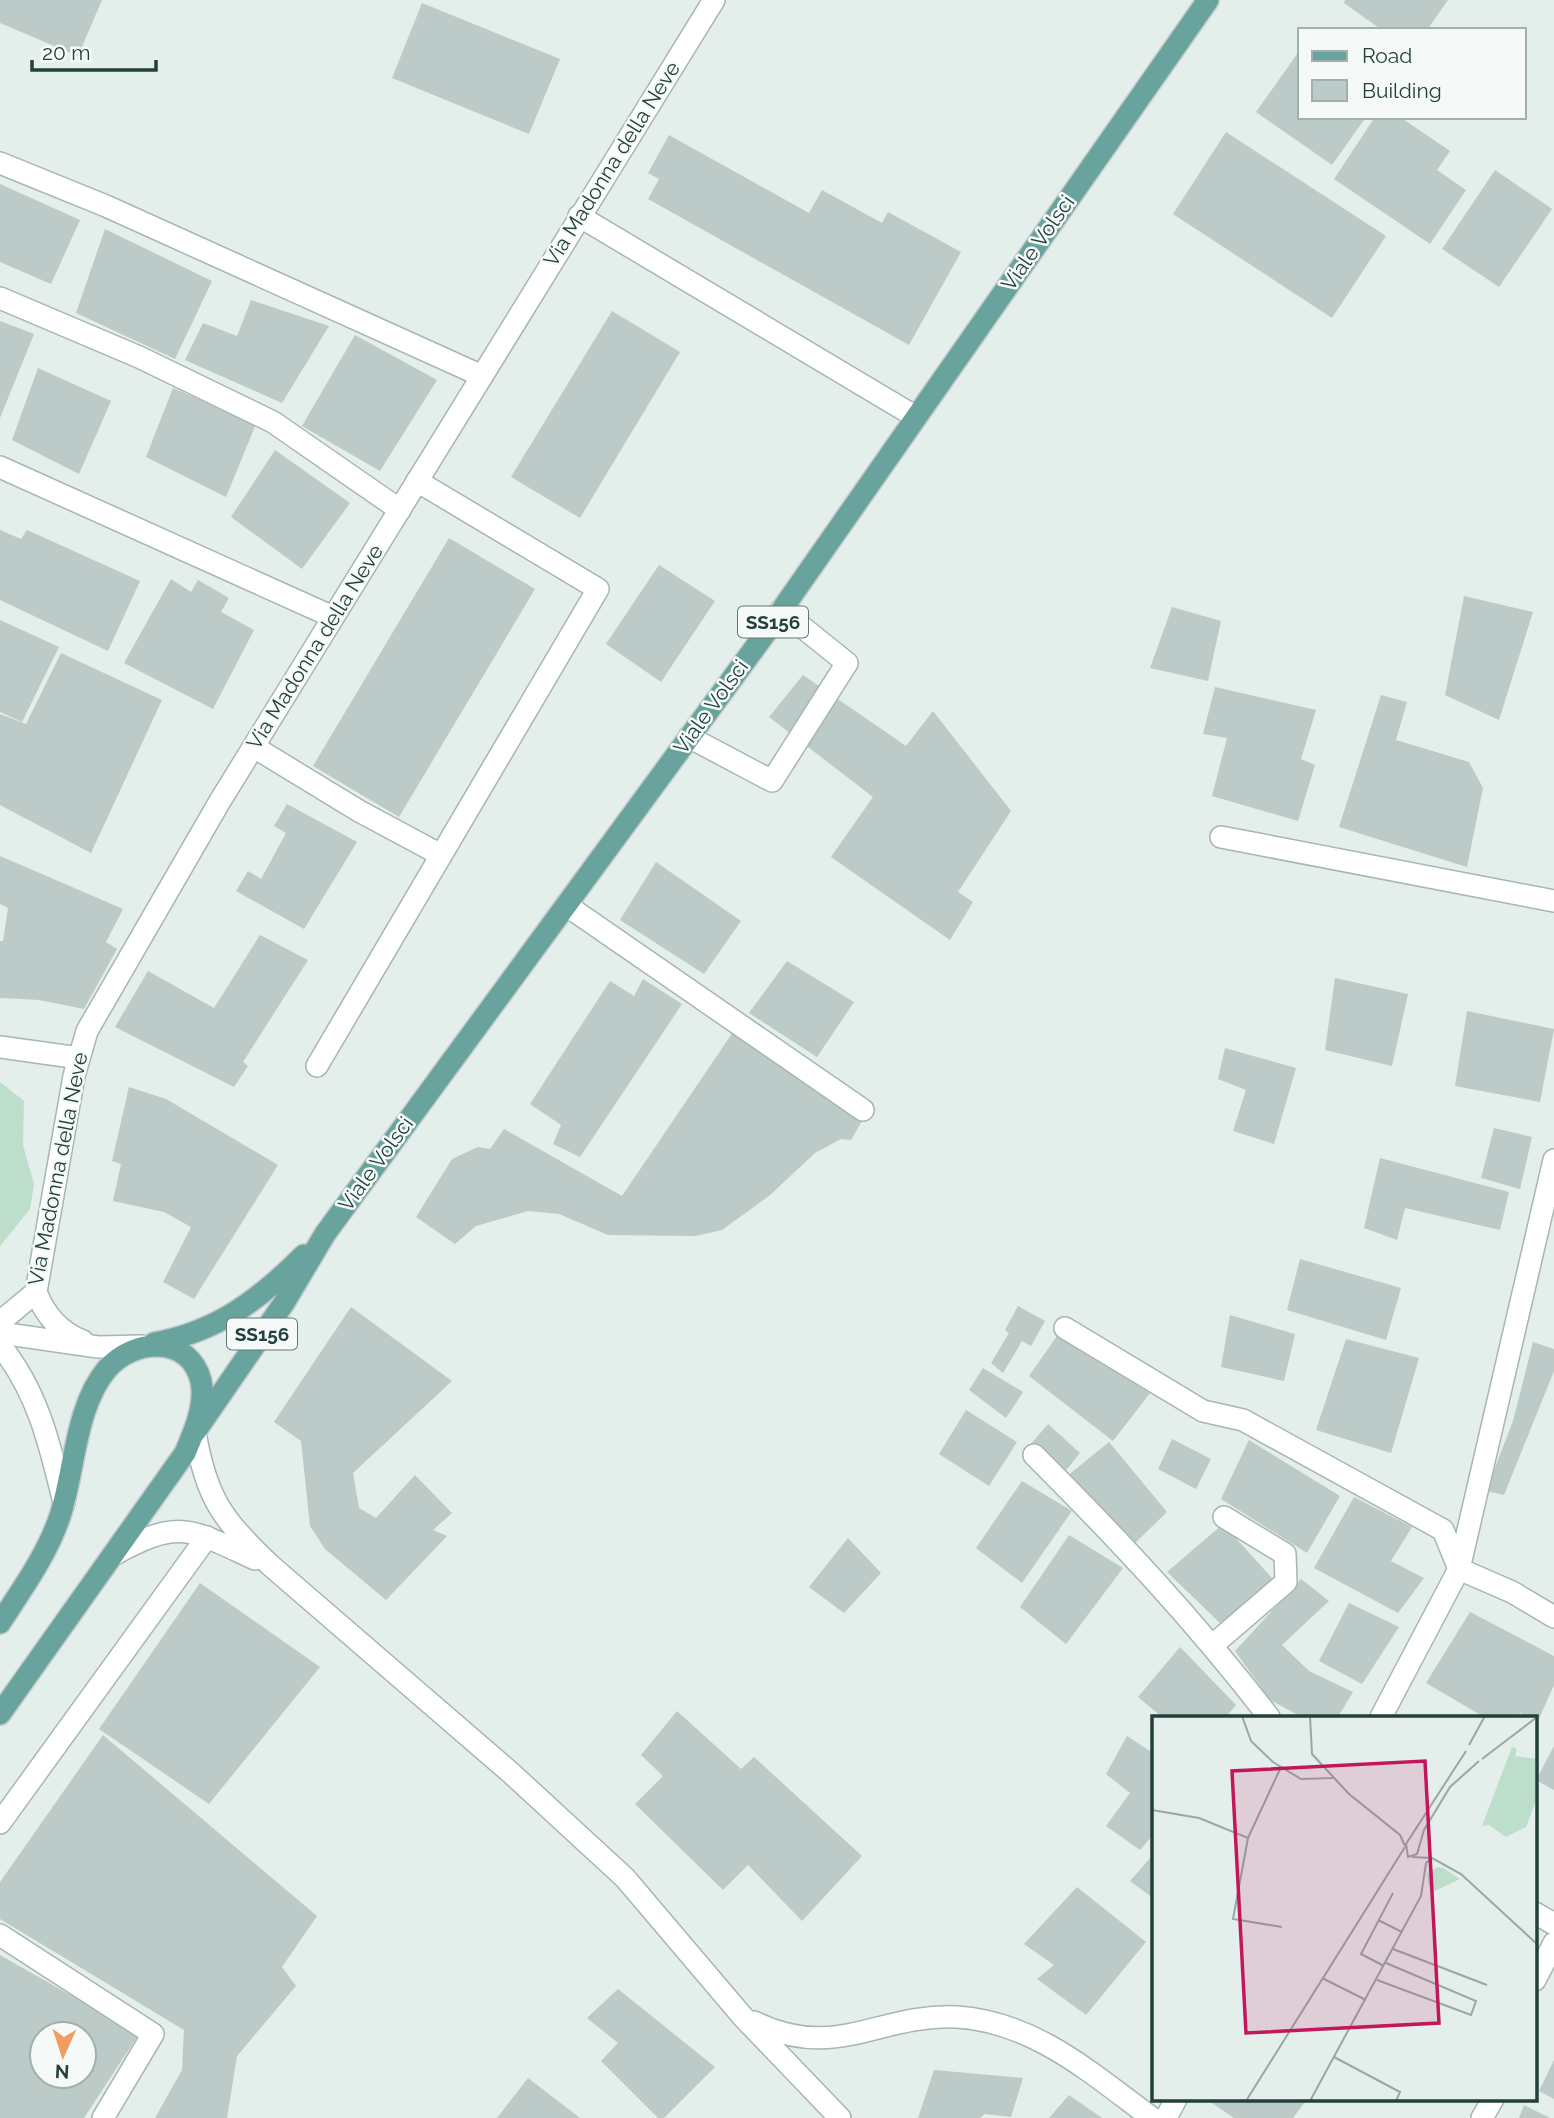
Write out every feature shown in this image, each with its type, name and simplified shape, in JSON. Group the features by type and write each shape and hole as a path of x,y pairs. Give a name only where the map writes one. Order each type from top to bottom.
{"main road":[{"name":"Viale Volsci","path":"326,1234 781,610 1208,0"},
{"name":"SS156","path":"142,1346 174,1340 215,1326 253,1303 326,1234"},
{"name":"SS156","path":"195,1432 284,1303 326,1234"},
{"path":"0,1623 40,1562 64,1503 93,1393 106,1371 121,1355 142,1346 163,1347 181,1353 196,1368 202,1385 195,1432 185,1453 0,1714"}],"street":[{"name":"Via Madonna della Neve","path":"0,1322 36,1292 79,1058 87,1031 333,617 714,0"},
{"path":"0,163 118,211 482,376"},
{"path":"579,216 916,417"},
{"path":"0,298 139,357 273,422 400,510"},
{"path":"0,467 333,617"},
{"path":"317,1066 598,589 417,481"},
{"path":"689,737 772,781 847,663 781,610"},
{"path":"254,747 359,811 442,855"},
{"path":"1221,837 1554,901"},
{"path":"566,905 863,1110"},
{"path":"0,1046 79,1058"},
{"path":"1382,1716 1458,1569 1554,1160"},
{"path":"36,1292 53,1322 69,1335 98,1347"},
{"path":"1065,1328 1203,1412 1243,1420 1443,1530 1458,1569 1512,1592 1554,1617"},
{"path":"0,1333 98,1347 142,1346"},
{"path":"0,1345 19,1370 36,1402 48,1437 64,1503"},
{"path":"195,1432 201,1472 214,1502 232,1529 511,1773 625,1878 743,2017 840,2118"},
{"path":"1034,1455 1136,1556 1214,1644 1268,1716"},
{"path":"1214,1644 1286,1582 1284,1554 1224,1517"},
{"path":"113,1555 149,1535 174,1531 207,1537 270,1565"},
{"path":"0,1823 207,1537"},
{"path":"1536,1914 1554,1924"},
{"path":"0,1935 153,2034 103,2118"},
{"path":"1536,1978 1554,1943"},
{"path":"743,2017 776,2033 818,2038 837,2038 921,2019 956,2017 1006,2025 1048,2043 1152,2118"},
{"path":"1167,2118 1176,2100"},
{"path":"1482,2118 1492,2100"}],"green space":[{"path":"0,1082 24,1101 23,1145 34,1184 30,1209 0,1246"}],"building":[{"path":"0,0 102,0 78,56 0,23"},
{"path":"1345,0 1448,0 1428,28 1379,28 1344,3"},
{"path":"422,3 560,59 529,134 392,78"},
{"path":"1298,53 1298,119 1365,119 1332,165 1256,112"},
{"path":"1374,119 1403,119 1450,151 1437,170 1466,190 1430,244 1334,179"},
{"path":"1226,132 1386,236 1332,318 1173,214"},
{"path":"669,135 809,213 822,190 882,223 888,212 961,252 909,345 648,199 659,179 648,173"},
{"path":"1495,170 1552,209 1499,287 1442,249"},
{"path":"0,184 80,220 51,284 0,262"},
{"path":"105,229 212,281 175,359 76,313"},
{"path":"251,300 329,326 282,403 185,360 203,323 237,336"},
{"path":"612,311 680,352 580,518 511,477"},
{"path":"0,321 34,334 0,418"},
{"path":"355,335 437,380 380,471 302,426"},
{"path":"38,368 111,401 79,474 12,440"},
{"path":"173,388 256,424 226,497 146,457"},
{"path":"275,450 350,503 302,569 231,517"},
{"path":"0,530 21,539 27,530 140,581 108,651 0,600"},
{"path":"449,538 535,589 399,817 313,766"},
{"path":"659,565 715,601 661,682 606,644"},
{"path":"171,579 191,592 198,580 229,598 221,612 254,630 213,709 124,663"},
{"path":"1464,596 1533,612 1499,720 1445,695"},
{"path":"1172,607 1221,621 1208,681 1150,668"},
{"path":"0,620 59,647 22,722 0,712"},
{"path":"61,653 162,700 91,853 0,805 0,714 26,724"},
{"path":"803,675 906,746 933,711 1011,811 958,892 973,902 950,940 831,857 873,797 769,717"},
{"path":"1215,687 1316,710 1301,759 1315,765 1298,821 1212,796 1227,738 1203,734"},
{"path":"1381,695 1407,702 1396,740 1469,762 1483,788 1467,867 1339,827"},
{"path":"287,804 357,842 304,929 236,891 248,871 261,879 286,833 274,826"},
{"path":"0,856 123,909 106,942 117,949 84,1009 39,1000 0,998 0,941 3,941 8,908 0,904"},
{"path":"656,862 741,921 704,974 620,920"},
{"path":"260,935 308,960 243,1062 248,1066 234,1087 115,1027 148,971 214,1008"},
{"path":"787,961 854,1002 817,1057 749,1013"},
{"path":"1335,978 1408,994 1392,1066 1325,1050"},
{"path":"643,979 682,1004 580,1157 553,1144 561,1125 530,1104 610,981 634,996"},
{"path":"1467,1011 1554,1029 1540,1102 1455,1086"},
{"path":"733,1032 862,1121 851,1140 841,1139 815,1153 769,1196 722,1230 695,1236 608,1235 559,1214 528,1211 476,1226 455,1244 416,1217 452,1159 478,1147 490,1149 504,1129 622,1196"},
{"path":"1225,1048 1296,1068 1274,1144 1233,1131 1246,1090 1218,1079"},
{"path":"129,1087 166,1099 278,1165 194,1299 163,1282 191,1227 164,1212 113,1201 121,1164 112,1161"},
{"path":"1494,1128 1532,1137 1520,1189 1481,1178"},
{"path":"1380,1158 1509,1192 1500,1230 1405,1208 1397,1240 1364,1228"},
{"path":"1300,1259 1401,1288 1386,1340 1287,1310"},
{"path":"1018,1306 1045,1321 1031,1346 1022,1341 1003,1373 991,1363 1009,1333 1005,1330"},
{"path":"351,1307 452,1381 353,1473 359,1508 376,1518 415,1475 452,1513 433,1530 447,1536 386,1600 325,1549 310,1526 301,1441 274,1422"},
{"path":"1230,1315 1295,1334 1284,1381 1221,1367"},
{"path":"1057,1336 1150,1393 1113,1441 1029,1376"},
{"path":"1346,1339 1419,1358 1391,1453 1316,1430"},
{"path":"1533,1342 1554,1349 1554,1371 1504,1495 1486,1491 1513,1421"},
{"path":"983,1368 1023,1392 1006,1418 969,1390"},
{"path":"966,1410 1017,1442 989,1486 939,1454"},
{"path":"1048,1424 1080,1453 1063,1474 1030,1445"},
{"path":"1172,1439 1211,1459 1196,1489 1158,1469"},
{"path":"1249,1440 1340,1496 1307,1553 1221,1499"},
{"path":"1109,1442 1167,1512 1134,1544 1066,1477"},
{"path":"1022,1481 1072,1511 1022,1583 976,1548"},
{"path":"1354,1497 1412,1527 1391,1561 1424,1578 1398,1613 1314,1568"},
{"path":"1223,1524 1273,1579 1221,1624 1167,1572"},
{"path":"1069,1535 1123,1568 1066,1644 1020,1607"},
{"path":"848,1538 881,1573 844,1613 809,1587"},
{"path":"1301,1579 1329,1601 1282,1645 1309,1671 1353,1692 1339,1716 1300,1716 1270,1700 1235,1651"},
{"path":"200,1583 320,1667 209,1804 99,1729"},
{"path":"1349,1603 1399,1627 1362,1684 1319,1661"},
{"path":"1470,1612 1554,1656 1554,1685 1538,1721 1536,1716 1520,1713 1518,1716 1482,1716 1426,1683"},
{"path":"1180,1647 1236,1705 1227,1716 1161,1716 1138,1697"},
{"path":"677,1711 741,1769 754,1757 862,1856 802,1921 748,1865 723,1890 635,1804 663,1776 641,1755"},
{"path":"103,1735 317,1916 282,1967 296,1986 237,2056 227,2118 155,2118 182,2070 184,2030 0,1919 0,1882"},
{"path":"1127,1736 1152,1752 1152,1836 1140,1850 1106,1826 1130,1793 1106,1774"},
{"path":"1554,1746 1554,1790 1536,1780"},
{"path":"1152,1856 1152,1897 1130,1881"},
{"path":"1077,1887 1146,1942 1086,2015 1037,1979 1054,1965 1024,1944"},
{"path":"0,1955 139,2034 84,2118 0,2118"},
{"path":"618,1989 715,2067 664,2118 658,2118 601,2061 618,2043 587,2018"},
{"path":"1554,2060 1554,2099 1539,2091"},
{"path":"934,2070 1023,2078 1011,2117 985,2114 980,2118 918,2118"},
{"path":"528,2078 580,2118 497,2118"},
{"path":"1069,2095 1102,2118 1049,2118"},
{"path":"1207,2100 1306,2100 1293,2118 1234,2118"},
{"path":"1524,2105 1550,2118 1519,2118"}]}
